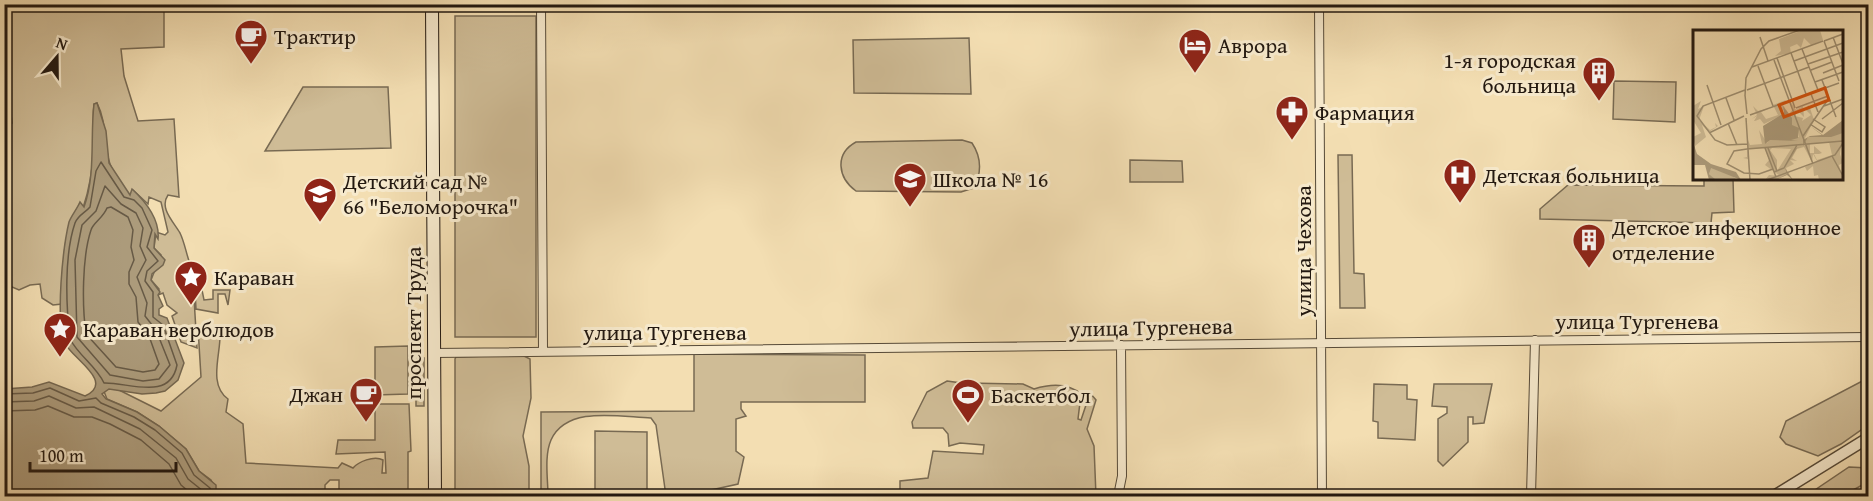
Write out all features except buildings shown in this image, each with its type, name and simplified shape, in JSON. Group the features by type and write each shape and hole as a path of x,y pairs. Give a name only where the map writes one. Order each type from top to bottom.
{"main road":[{"name":"проспект Труда","path":"432,4 435,496"}],"street":[{"path":"541,4 543,350"},
{"name":"улица Чехова","path":"1320,4 1322,496"},
{"name":"улица Тургенева","path":"434,353 543,350 1869,338"},
{"path":"1531,496 1535,340"},
{"path":"1118,496 1122,476 1121,345"},
{"path":"1774,496 1869,438"}],"shaded area":[{"path":"4,5 164,5 164,47 121,49 124,76 138,121 174,119 179,197 168,195 165,205 181,236 189,261 183,269 186,280 191,274 193,281 197,348 181,342 172,316 177,313 167,305 163,293 158,295 159,289 151,280 161,255 154,248 156,232 165,235 168,232 161,202 149,197 148,204 133,190 131,196 116,177 108,156 102,118 97,103 94,104 94,147 87,193 83,208 80,203 74,216 66,240 62,304 53,305 42,298 40,284 19,290 5,284 4,122 9,128 12,123 10,105 5,102"},
{"path":"455,16 536,16 536,337 455,337"},
{"path":"969,38 971,94 854,93 853,40"},
{"path":"1614,81 1676,82 1675,122 1613,119"},
{"path":"303,87 388,87 391,148 265,151"},
{"path":"962,140 972,143 978,154 980,165 974,188 961,192 856,191 845,180 842,173 844,153 856,142"},
{"path":"1338,155 1352,155 1354,273 1364,274 1365,308 1340,308"},
{"path":"1130,160 1182,161 1183,182 1130,182"},
{"path":"1704,180 1733,180 1734,212 1712,213 1711,223 1540,219 1540,209 1568,185 1704,186"},
{"path":"195,290 202,290 204,300 213,299 213,290 230,290 228,305 225,294 218,294 218,313 196,309"},
{"path":"198,328 220,330 218,385 228,399 226,412 243,424 246,463 338,468 342,463 353,468 375,458 383,460 382,473 386,473 385,452 336,454 338,440 375,440 375,404 409,404 411,451 408,452 408,496 339,495 339,480 330,480 325,485 325,496 216,496 217,493 211,480 199,471 186,449 159,426 137,412 107,399 103,389 107,384 161,411 201,377"},
{"path":"408,346 408,394 375,395 375,347"},
{"path":"694,354 865,355 865,402 741,402 741,409 746,416 736,419 736,451 744,457 738,484 684,496 666,496 656,425 651,418 610,415 581,417 559,429 551,440 547,460 548,496 541,496 541,412 694,411"},
{"path":"522,355 530,359 531,398 523,436 529,466 529,496 455,496 455,359 456,357"},
{"path":"416,358 424,358 424,406 416,406"},
{"path":"1868,378 1868,425 1841,444 1818,456 1786,444 1780,437 1786,421"},
{"path":"947,381 961,383 959,392 962,397 968,383 1023,384 1034,389 1052,385 1070,387 1081,394 1078,419 1081,420 1090,393 1096,400 1087,429 1094,446 1096,496 917,496 900,491 900,481 928,478 933,451 983,454 984,445 960,443 949,446 948,434 943,428 913,428 912,422 927,392"},
{"path":"1374,384 1407,385 1407,399 1417,400 1415,440 1378,438 1378,422 1373,421"},
{"path":"1434,384 1492,384 1484,423 1473,424 1473,417 1468,417 1468,442 1443,466 1438,461 1438,419 1447,413 1447,407 1432,406"},
{"path":"595,431 647,432 647,495 595,494"},
{"path":"1849,467 1868,468 1868,482 1842,496 1806,496"}],"water":[{"path":"97,103 106,131 109,163 130,195 132,189 147,206 157,225 158,239 155,234 154,248 165,260 163,265 152,274 151,280 160,292 158,295 163,306 159,309 159,315 167,318 184,363 178,380 165,391 142,394 109,389 102,394 106,399 137,412 159,426 186,449 199,471 216,485 216,496 5,496 5,389 32,387 49,382 85,396 93,390 96,384 89,370 65,343 60,301 62,265 69,222 80,202 84,207 88,194 94,104"}],"place":[{"name":"Трактир","path":"251,65"},
{"name":"Аврора","path":"1195,74"},
{"name":"1-я городская больница","path":"1599,102"},
{"name":"Фармация","path":"1292,141"},
{"name":"Детская больница","path":"1460,204"},
{"name":"Школа № 16","path":"910,208"},
{"name":"Детский сад № 66 \"Беломорочка\"","path":"320,223"},
{"name":"Детское инфекционное отделение","path":"1589,269"},
{"name":"Караван","path":"191,306"},
{"name":"Караван верблюдов","path":"60,358"},
{"name":"Джан","path":"366,423"},
{"name":"Баскетбол","path":"968,424"}]}
